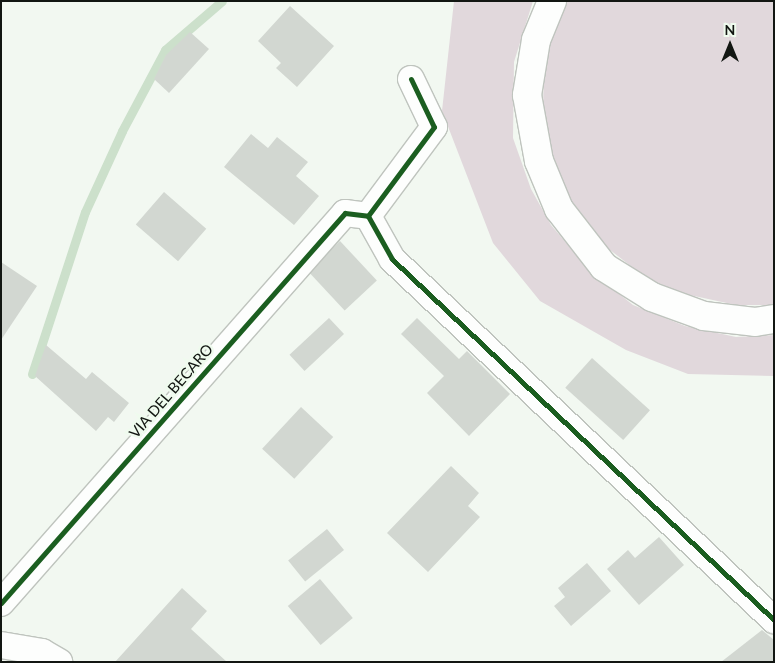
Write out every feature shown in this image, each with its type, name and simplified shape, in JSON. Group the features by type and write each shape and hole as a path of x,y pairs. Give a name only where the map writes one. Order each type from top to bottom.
{"highway":[{"path":"552,1 536,40 527,95 538,160 559,210 604,267 652,297 704,316 755,322 774,319"}],"street":[{"path":"411,79 434,127 368,216 392,259 774,620"},
{"name":"VIA DEL BECARO","path":"1,604 345,213 368,216"},
{"path":"1,645 42,652 59,662"}],"shaded area":[{"path":"454,1 533,1 514,62 513,138 531,189 551,225 589,270 633,305 685,326 736,337 774,335 774,376 688,374 626,350 540,301 493,243 442,111"},
{"path":"565,1 774,1 774,305 736,305 685,294 646,278 605,246 569,202 552,159 543,110 544,62"}],"building":[{"path":"290,6 334,46 297,87 276,68 281,63 258,41"},
{"path":"190,32 209,49 169,93 154,79 166,55"},
{"path":"251,134 268,148 277,137 308,162 296,176 319,196 294,225 224,167"},
{"path":"164,192 206,229 178,261 136,224"},
{"path":"340,241 377,280 345,311 308,271"},
{"path":"1,262 37,286 1,340"},
{"path":"329,318 344,334 305,371 290,355"},
{"path":"417,318 459,359 467,351 510,394 469,436 427,393 444,376 401,334"},
{"path":"46,345 86,379 92,372 129,403 114,422 108,417 96,431 35,376"},
{"path":"592,358 650,410 623,440 565,388"},
{"path":"301,407 333,437 294,479 262,449"},
{"path":"451,466 479,493 468,506 480,517 428,572 387,533"},
{"path":"327,529 344,550 305,581 288,560"},
{"path":"659,537 684,565 639,605 607,569 628,550 635,558"},
{"path":"587,563 611,591 571,626 554,606 565,597 558,588"},
{"path":"320,579 353,618 321,645 288,606"},
{"path":"182,588 207,611 191,629 227,662 115,662"},
{"path":"762,630 774,640 774,662 721,662"}],"waterway":[{"path":"32,374 85,212 122,131 165,50 222,1"}],"cycle path":[{"path":"411,79 434,127 368,216 392,259 774,620"},
{"path":"1,603 345,213 368,216"}]}
